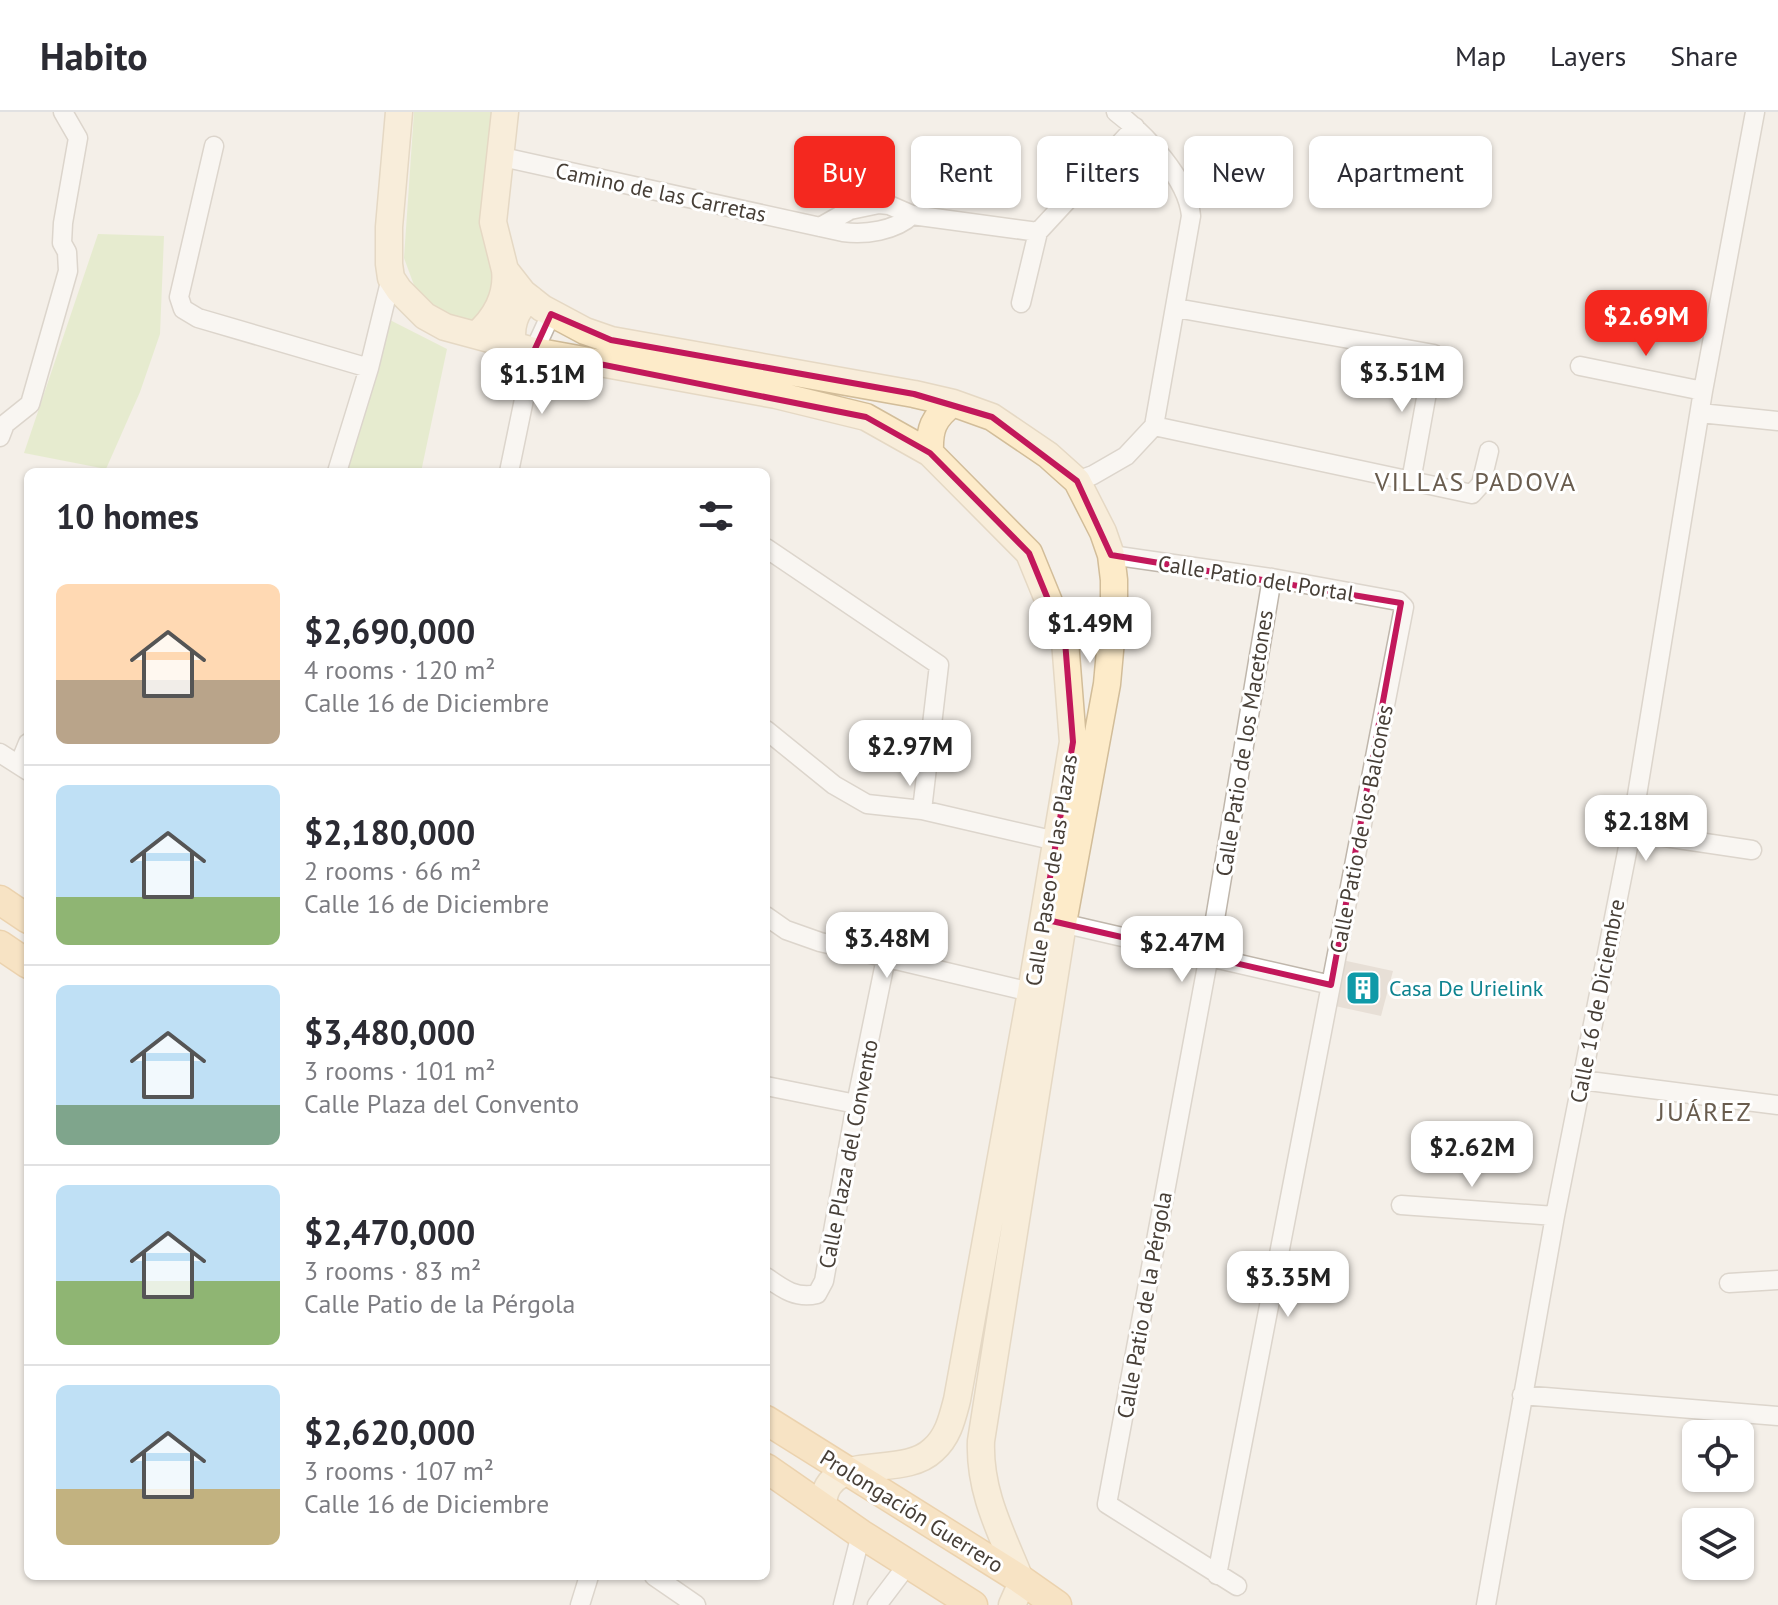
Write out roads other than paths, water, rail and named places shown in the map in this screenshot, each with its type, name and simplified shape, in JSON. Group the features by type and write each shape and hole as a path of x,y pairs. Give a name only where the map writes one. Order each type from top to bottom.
{"main road":[{"path":"0,900 24,916"},
{"path":"0,945 24,961"},
{"name":"Prolongación Guerrero","path":"770,1422 850,1472 1016,1592 1057,1605"},
{"name":"Prolongación Guerrero","path":"770,1471 861,1534 973,1605"}],"street":[{"path":"0,437 5,424 30,404 68,271 67,252 62,243 63,223 78,138 63,112"},
{"path":"338,468 369,368 391,278 389,227 399,112"},
{"name":"Calle Paseo de las Plazas","path":"505,112 493,222 505,270 541,306 585,331 611,340 914,394 992,417 1048,455 1077,481 1092,506 1111,555 1114,580 1107,684 1053,921 1031,992 966,1360 950,1425 942,1440 924,1458 850,1472"},
{"path":"1077,481 1126,456 1154,426 1191,216 1178,179 1135,127 1116,112"},
{"name":"Calle 16 de Diciembre","path":"1486,1605 1555,1216 1631,832 1703,391 1755,112"},
{"path":"1021,303 1038,232 1135,127"},
{"path":"214,146 179,297 183,309 198,318 369,368"},
{"name":"Camino de las Carretas","path":"502,157 859,234 904,222 912,215"},
{"name":"Camino de las Carretas","path":"820,227 864,205 889,205 912,215 1038,232"},
{"path":"476,335 488,325 500,304 505,270"},
{"name":"Calle Paseo de las Plazas","path":"391,278 406,300 445,327 524,349 776,395 866,417 930,453 1029,553 1065,641 1073,742 1056,841 1053,921 981,1441 980,1465 989,1505 1016,1592"},
{"path":"509,468 524,349 512,331 523,304 541,306"},
{"path":"1176,308 1434,354 1411,481"},
{"path":"1580,366 1703,391"},
{"path":"930,453 932,423 953,403"},
{"path":"1700,413 1778,421"},
{"path":"1154,426 1472,494 1481,484 1489,451"},
{"path":"770,551 939,665 922,810"},
{"name":"Calle Patio del Portal","path":"1111,555 1272,578 1401,603"},
{"name":"Calle Patio de los Macetones","path":"1209,955 1272,578"},
{"name":"Calle Patio de los Balcones","path":"1217,1575 1404,607 1401,603"},
{"path":"1065,641 1111,638"},
{"path":"770,733 834,785 867,804 922,810 1056,841"},
{"path":"0,753 23,768"},
{"path":"1631,832 1752,850"},
{"path":"770,919 786,930 886,958 1031,992"},
{"path":"1053,921 1331,985"},
{"name":"Calle Patio de la Pérgola","path":"1209,955 1107,1504 1237,1586"},
{"name":"Calle Plaza del Convento","path":"770,1280 790,1293 817,1294 821,1288 886,958"},
{"path":"1581,1080 1778,1105"},
{"path":"770,1087 856,1104"},
{"path":"1401,1205 1555,1216"},
{"path":"1729,1283 1778,1280"},
{"path":"1522,1395 1778,1416"},
{"path":"823,1507 823,1494 830,1480 850,1472"},
{"path":"843,1605 861,1534"},
{"path":"877,1605 908,1564"},
{"path":"580,1605 588,1580"},
{"path":"660,1580 696,1605"}],"place":[{"name":"Casa De Urielink","path":"1363,988"}],"district":[{"name":"VILLAS PADOVA","path":"1476,481"},
{"name":"JUÁREZ","path":"1705,1111"}]}
